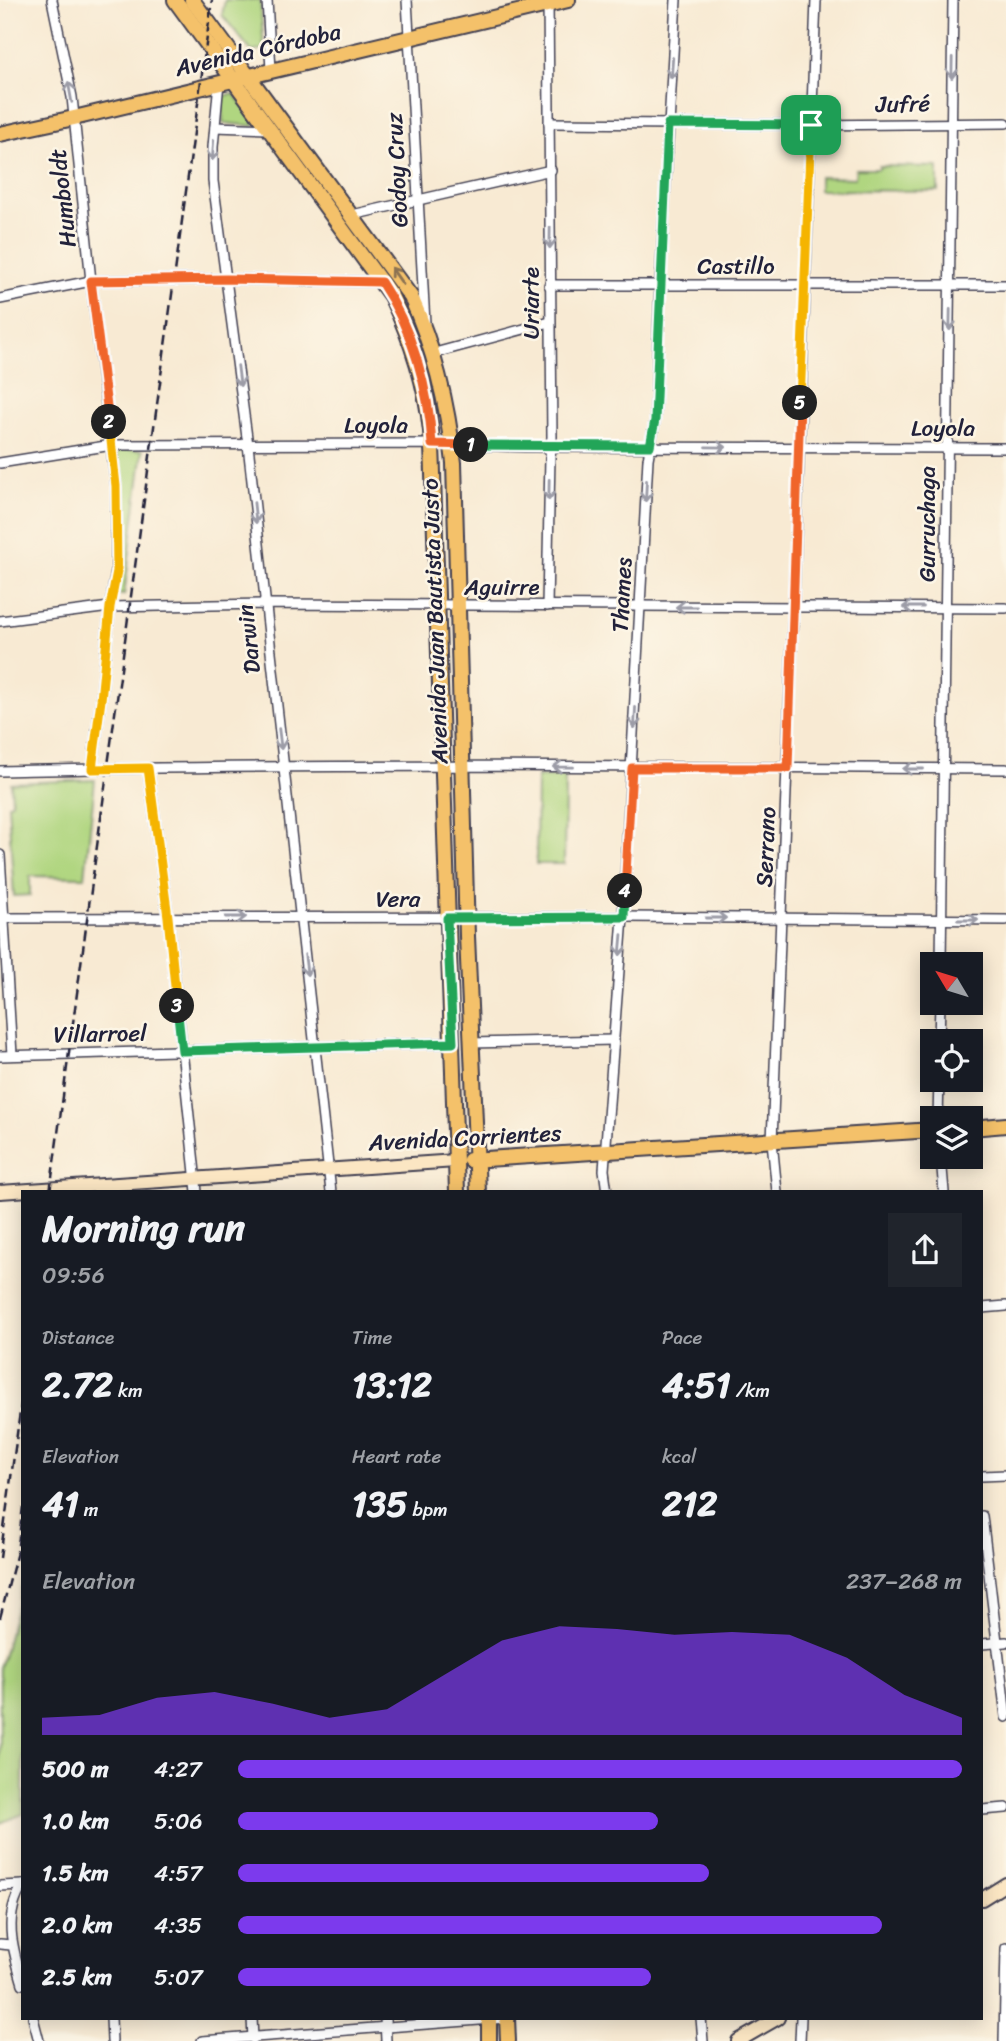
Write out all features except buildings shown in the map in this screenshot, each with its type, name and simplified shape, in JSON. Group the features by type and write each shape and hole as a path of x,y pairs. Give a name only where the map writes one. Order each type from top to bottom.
{"main road":[{"name":"Avenida Juan Bautista Justo","path":"174,0 225,81 268,129 381,282 397,310 424,390 432,444 457,1190"},
{"name":"Avenida Juan Bautista Justo","path":"192,0 411,297 431,354 452,445 470,1043 478,1190"},
{"name":"Avenida Córdoba","path":"0,134 410,38 548,2 568,0"},
{"path":"983,1127 1006,1125"},
{"name":"Avenida Corrientes","path":"28,1190 920,1131"},
{"name":"Avenida Corrientes","path":"0,1192 21,1190"},
{"path":"983,1898 1006,1884"},
{"path":"489,2020 489,2041"},
{"path":"507,2020 508,2041"},
{"path":"737,2041 774,2020"}],"street":[{"name":"Humboldt","path":"52,0 72,97 111,445 118,543 117,571 110,607 92,769"},
{"path":"267,0 271,70"},
{"name":"Godoy Cruz","path":"407,0 426,337"},
{"name":"Thames","path":"607,1190 604,1170 624,917 650,446 655,420 676,0"},
{"name":"Serrano","path":"777,1190 772,1141 816,0"},
{"name":"Gurruchaga","path":"941,952 953,0"},
{"name":"Uriarte","path":"547,606 552,431 548,2"},
{"name":"Darwin","path":"225,81 215,127 212,174 248,445 331,1190"},
{"name":"Jufré","path":"550,122 811,125 1006,122"},
{"path":"215,127 268,129"},
{"path":"352,215 551,170"},
{"path":"0,299 91,281 227,279 381,282"},
{"name":"Castillo","path":"549,285 1006,285"},
{"path":"431,354 550,322"},
{"name":"Loyola","path":"0,463 111,445 1006,448"},
{"name":"Aguirre","path":"0,621 110,607 264,604 1006,608"},
{"path":"0,771 444,765 1006,769"},
{"path":"148,768 168,917 197,1190"},
{"path":"0,855 12,1055"},
{"name":"Vera","path":"2,918 624,917 1006,920"},
{"path":"470,1043 614,1040"},
{"name":"Villarroel","path":"0,1056 453,1043"},
{"path":"942,1169 944,1190"},
{"path":"983,1308 1006,1306"},
{"path":"983,1476 1006,1475"},
{"path":"983,1523 1001,1642 1006,1717"},
{"path":"983,1644 1001,1642"},
{"path":"983,1810 1006,1808"},
{"path":"0,1886 21,1885"},
{"path":"21,1888 11,1910 11,1945 21,1978"},
{"path":"0,1944 11,1945"},
{"path":"1004,2041 1006,1948"},
{"path":"34,2020 39,2041"},
{"path":"111,2020 112,2041"},
{"path":"252,2020 253,2038"},
{"path":"202,2041 385,2023 463,2020"},
{"path":"701,2020 703,2041"},
{"path":"800,2041 801,2020"},
{"path":"385,2023 386,2041"}],"green space":[{"path":"225,0 260,0 264,49 252,52 222,15"},
{"path":"234,94 255,122 254,126 223,123 223,97"},
{"path":"879,166 938,167 938,191 819,190 819,177 855,178 856,169 879,169"},
{"path":"120,450 143,450 124,595 117,594 121,543 116,453"},
{"path":"537,777 565,777 564,864 536,864"},
{"path":"95,780 85,877 30,876 30,895 14,896 8,804 12,803 11,783"},
{"path":"21,1590 21,1815 0,1823 0,1669"}],"railway":[{"path":"50,1190 212,0"},
{"path":"0,1558 21,1405"},
{"path":"0,1618 17,1552 21,1522"}],"route":[{"path":"668,124 811,125 788,768 632,768 624,917 447,918 453,1043 182,1051 148,768 92,769 110,607 117,571 118,543 114,466 91,281 227,279 381,282 391,296 413,352 424,390 432,444 650,446 655,420 668,124"}]}
